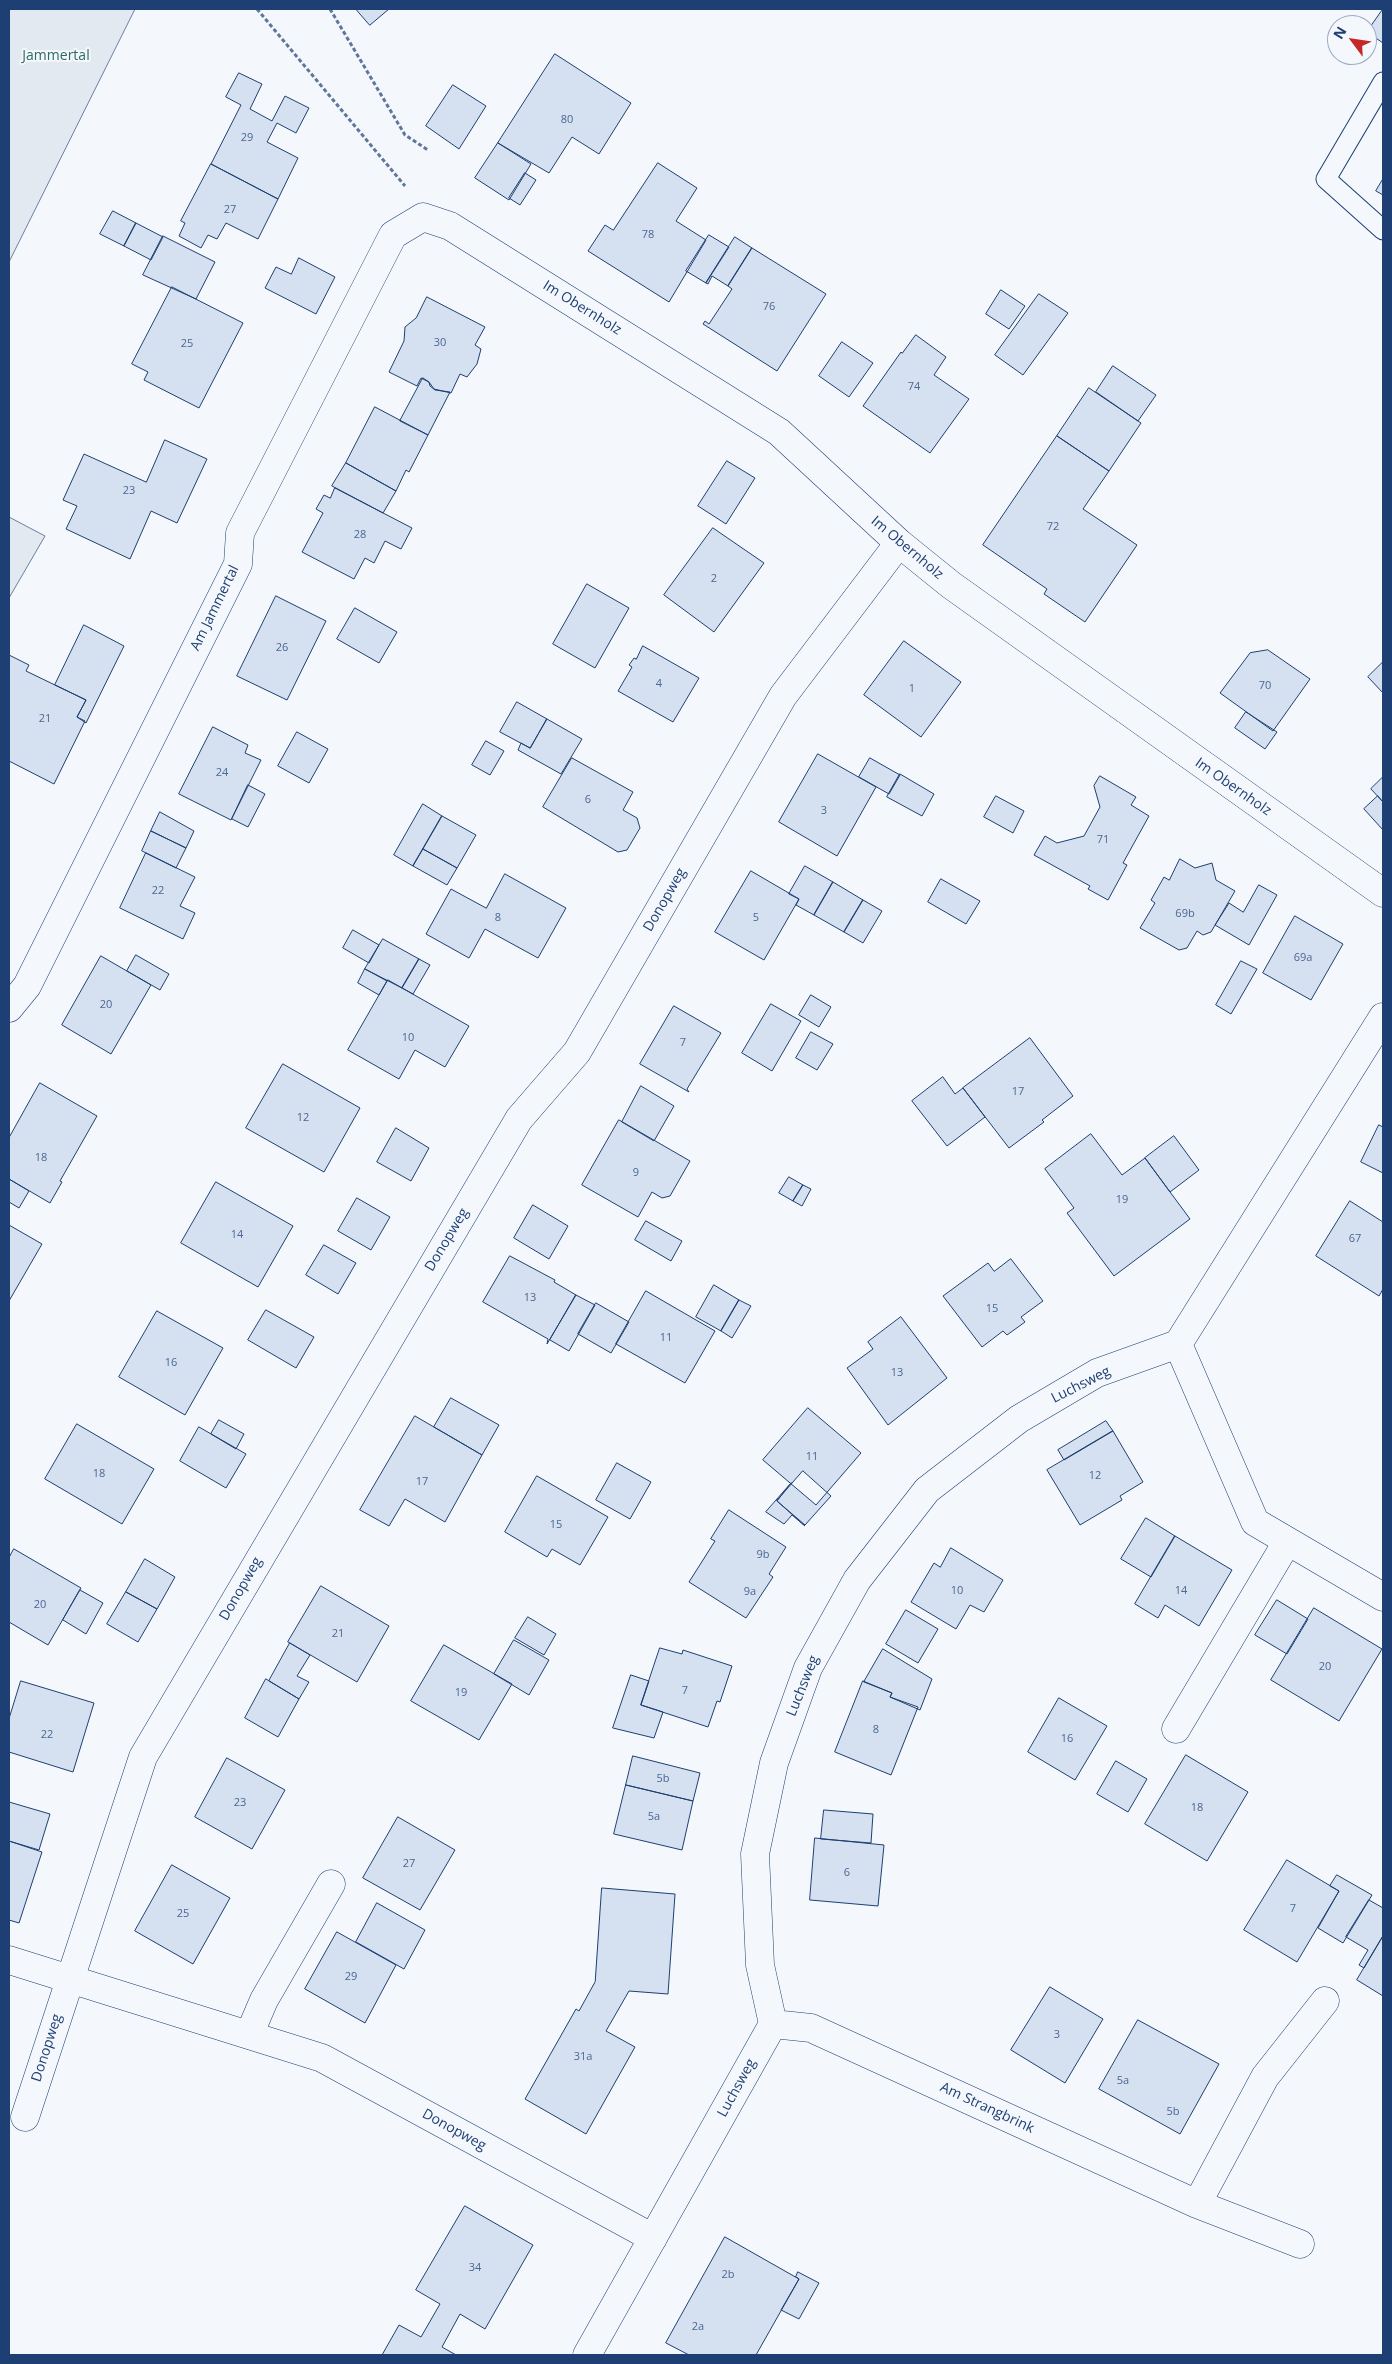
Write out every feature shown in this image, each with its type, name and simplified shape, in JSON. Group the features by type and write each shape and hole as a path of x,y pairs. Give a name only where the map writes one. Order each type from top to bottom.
{"street":[{"name":"Im Obernholz","path":"423,217 450,226 779,432 899,544 952,586 1383,893"},
{"name":"Am Jammertal","path":"9,1008 27,986 238,564 240,533 392,235 423,217"},
{"name":"Donopweg","path":"25,2117 143,1757 520,1119 577,1052 783,696 899,544"},
{"path":"1383,1017 1178,1344 1255,1522 1383,1597"},
{"name":"Luchsweg","path":"587,2355 773,2024 760,1965 755,1854 774,1763 808,1668 857,1580 927,1490 1019,1419 1097,1373 1178,1344"},
{"path":"1176,1729 1288,1542"},
{"path":"249,2035 264,2000 331,1884"},
{"name":"Donopweg","path":"9,1960 322,2058 653,2238"},
{"path":"1198,2204 1265,2076 1325,2001"},
{"name":"Am Strangbrink","path":"773,2024 811,2028 1198,2204 1300,2244"}],"lane":[{"path":"1383,82 1326,179 1383,230"}],"path":[{"path":"257,9 402,180 423,217"},
{"path":"330,9 405,135 428,150"}],"green space":[{"name":"Jammertal","path":"9,9 135,9 9,262"},
{"path":"9,517 45,536 9,598"}],"building":[{"path":"356,9 389,9 370,25"},
{"path":"1383,9 1383,43 1377,39 1377,18"},
{"path":"555,54 631,103 599,154 572,137 549,173 498,143"},
{"path":"239,73 262,84 250,109 272,121 285,96 309,108 296,133 277,123 267,142 298,158 278,199 211,164 241,105 226,97"},
{"path":"453,85 486,106 459,149 426,126"},
{"path":"498,143 531,164 509,200 475,178"},
{"path":"658,163 697,188 676,221 706,240 669,302 588,251 605,225 613,230"},
{"path":"211,164 278,199 258,239 226,223 217,239 208,235 201,248 179,236 185,223 181,221"},
{"path":"525,173 536,180 520,205 509,198"},
{"path":"1383,179 1383,195 1376,191"},
{"path":"113,211 136,223 124,246 100,234"},
{"path":"136,223 163,237 151,260 124,246"},
{"path":"709,235 729,247 706,283 686,271"},
{"path":"163,236 215,262 196,299 143,275"},
{"path":"735,237 752,248 728,286 712,276 708,284 706,283"},
{"path":"752,248 826,294 777,371 703,324 705,321 709,324 732,289 728,286"},
{"path":"299,258 335,277 316,314 265,288 276,267 291,274"},
{"path":"172,287 243,323 199,408 144,380 148,372 132,364"},
{"path":"1001,290 1025,306 1009,329 986,314"},
{"path":"1039,294 1068,313 1023,375 995,355"},
{"path":"427,297 485,327 475,345 481,349 477,364 467,377 460,374 451,393 434,389 429,382 421,378 417,386 389,372 404,341 405,327 416,318"},
{"path":"916,335 946,357 934,375 969,399 930,453 863,406 901,352"},
{"path":"842,342 873,363 849,397 819,376"},
{"path":"1113,366 1156,395 1138,421 1096,392"},
{"path":"423,378 435,390 450,392 428,435 400,421"},
{"path":"1089,388 1141,423 1109,471 1057,436"},
{"path":"375,407 428,435 409,472 406,470 396,491 346,463"},
{"path":"1057,436 1109,471 1083,509 1137,545 1085,622 1044,594 1047,589 983,545"},
{"path":"165,440 207,459 177,523 151,511 130,559 66,529 77,506 63,500 84,454 146,482"},
{"path":"727,461 755,478 726,524 698,506"},
{"path":"346,463 396,491 383,513 332,486"},
{"path":"335,488 412,528 401,549 385,541 374,563 365,558 354,579 302,552 323,513 316,509 324,495 330,498"},
{"path":"713,528 764,563 714,632 664,595"},
{"path":"587,584 629,608 595,668 553,644"},
{"path":"276,596 326,621 287,700 237,676"},
{"path":"355,608 397,632 379,663 337,639"},
{"path":"84,625 124,646 86,723 77,717 86,700 55,685"},
{"path":"904,641 961,682 921,737 864,695"},
{"path":"643,646 699,678 673,722 618,691 632,667 629,665 634,658 636,659"},
{"path":"1268,650 1310,679 1273,731 1220,693 1250,653"},
{"path":"9,655 29,665 26,671 86,700 77,717 85,721 54,784 9,761"},
{"path":"1383,662 1383,693 1368,677"},
{"path":"517,702 547,719 530,748 500,732"},
{"path":"1246,712 1277,732 1265,749 1235,728"},
{"path":"547,719 582,739 561,774 518,750 521,743 530,748"},
{"path":"213,727 248,745 245,753 261,760 231,820 179,794"},
{"path":"297,732 328,749 309,783 278,766"},
{"path":"486,741 504,751 490,775 472,765"},
{"path":"818,754 876,787 837,856 779,822"},
{"path":"572,758 633,792 623,810 637,818 640,828 627,850 618,852 543,807"},
{"path":"870,758 900,775 889,794 859,777"},
{"path":"900,774 934,794 922,816 887,797"},
{"path":"1100,776 1136,797 1131,805 1149,816 1123,863 1127,865 1108,900 1088,889 1090,886 1034,855 1045,836 1057,843 1084,836 1100,807 1094,786"},
{"path":"1383,777 1383,802 1371,789"},
{"path":"248,785 265,794 248,827 232,819"},
{"path":"996,796 1024,811 1013,833 984,817"},
{"path":"1378,796 1383,802 1383,830 1364,809"},
{"path":"423,804 442,816 413,866 394,855"},
{"path":"160,812 194,831 186,848 151,831"},
{"path":"442,816 476,835 457,868 423,849"},
{"path":"151,831 186,848 176,868 142,851"},
{"path":"423,849 457,868 447,885 413,866"},
{"path":"146,853 195,877 180,906 195,913 183,939 120,908"},
{"path":"1180,859 1195,868 1212,863 1216,880 1235,891 1211,932 1203,935 1197,931 1187,948 1179,950 1140,928 1155,903 1151,900 1164,877 1169,880"},
{"path":"805,866 833,882 814,915 796,905 799,899 789,894"},
{"path":"751,871 799,899 764,960 715,932"},
{"path":"505,874 566,908 538,958 485,929 469,958 426,934 451,889 486,908"},
{"path":"941,879 980,901 966,924 928,902"},
{"path":"833,882 863,900 844,932 814,915"},
{"path":"1259,885 1277,895 1249,945 1215,925 1229,903 1243,912"},
{"path":"863,900 882,911 863,943 844,932"},
{"path":"1295,916 1343,944 1311,1000 1263,973"},
{"path":"353,930 379,945 369,963 343,948"},
{"path":"383,939 419,959 402,988 365,969"},
{"path":"136,955 169,974 160,990 127,971"},
{"path":"101,956 151,985 111,1054 62,1025"},
{"path":"419,959 430,965 413,994 402,988"},
{"path":"1241,961 1257,969 1231,1014 1216,1005"},
{"path":"365,969 387,981 379,995 358,983"},
{"path":"388,980 469,1026 445,1067 415,1050 399,1079 348,1050"},
{"path":"811,995 831,1007 819,1027 799,1015"},
{"path":"771,1004 801,1021 772,1071 742,1053"},
{"path":"674,1006 721,1033 687,1089 689,1092 640,1064"},
{"path":"811,1032 833,1044 817,1070 796,1058"},
{"path":"1030,1038 1073,1096 1042,1120 1044,1122 1009,1148 963,1088"},
{"path":"283,1064 360,1108 324,1172 246,1128"},
{"path":"943,1077 955,1094 963,1088 985,1117 947,1146 912,1101"},
{"path":"40,1083 97,1116 60,1181 62,1182 50,1203 9,1179 9,1138"},
{"path":"641,1086 674,1106 654,1141 622,1122"},
{"path":"619,1120 690,1161 670,1196 662,1198 652,1192 638,1217 582,1185"},
{"path":"1379,1125 1383,1127 1383,1173 1361,1162"},
{"path":"396,1128 429,1148 411,1181 377,1162"},
{"path":"1091,1134 1122,1175 1145,1158 1190,1219 1114,1276 1067,1213 1074,1208 1045,1169"},
{"path":"1174,1136 1199,1170 1170,1192 1145,1158"},
{"path":"789,1177 803,1185 793,1201 779,1193"},
{"path":"9,1179 29,1191 19,1208 9,1202"},
{"path":"216,1182 293,1226 258,1287 181,1243"},
{"path":"803,1185 811,1189 802,1206 793,1201"},
{"path":"357,1198 390,1217 371,1250 338,1231"},
{"path":"1350,1201 1383,1222 1383,1289 1379,1296 1316,1256"},
{"path":"533,1205 568,1226 549,1259 514,1238"},
{"path":"646,1221 682,1241 671,1261 635,1240"},
{"path":"9,1225 42,1244 9,1301"},
{"path":"324,1245 356,1263 338,1294 306,1275"},
{"path":"510,1256 555,1280 554,1282 576,1295 547,1344 548,1339 483,1302"},
{"path":"1011,1259 1043,1301 1021,1317 1025,1322 1007,1335 1003,1331 982,1347 943,1296 988,1263 994,1271"},
{"path":"714,1285 739,1300 721,1331 696,1317"},
{"path":"646,1291 715,1331 685,1383 616,1344"},
{"path":"576,1295 595,1305 569,1351 550,1340"},
{"path":"739,1300 751,1306 732,1338 721,1331"},
{"path":"596,1303 629,1322 611,1353 578,1334"},
{"path":"266,1310 314,1337 296,1368 248,1340"},
{"path":"157,1311 223,1348 185,1415 119,1377"},
{"path":"901,1317 947,1378 888,1425 847,1368 873,1349 868,1342"},
{"path":"451,1398 499,1425 482,1455 434,1427"},
{"path":"808,1408 861,1453 816,1505 763,1460"},
{"path":"415,1416 482,1455 445,1522 405,1499 389,1526 360,1510"},
{"path":"219,1420 244,1434 236,1449 211,1434"},
{"path":"1106,1421 1113,1431 1064,1460 1058,1450"},
{"path":"77,1424 154,1469 122,1524 45,1479"},
{"path":"199,1427 246,1454 226,1488 180,1461"},
{"path":"1113,1431 1143,1482 1120,1496 1122,1500 1080,1525 1047,1470"},
{"path":"617,1463 651,1482 630,1519 596,1500"},
{"path":"803,1471 831,1496 805,1525 777,1501"},
{"path":"537,1476 608,1517 580,1565 552,1549 547,1557 505,1532"},
{"path":"791,1483 777,1501 805,1526 792,1515 784,1524 766,1512"},
{"path":"729,1510 786,1547 769,1574 773,1577 746,1618 689,1582 715,1541 711,1539"},
{"path":"1146,1518 1175,1536 1151,1577 1121,1559"},
{"path":"1175,1536 1232,1570 1199,1626 1165,1605 1158,1618 1135,1604"},
{"path":"951,1548 1003,1580 984,1612 970,1605 956,1629 911,1602 934,1563 940,1567"},
{"path":"14,1549 81,1588 48,1645 9,1622 9,1558"},
{"path":"145,1559 175,1577 157,1609 126,1592"},
{"path":"321,1586 389,1626 357,1682 288,1642"},
{"path":"80,1590 103,1603 86,1634 63,1620"},
{"path":"126,1592 157,1609 138,1642 107,1624"},
{"path":"1277,1600 1308,1619 1287,1654 1255,1635"},
{"path":"1314,1608 1382,1649 1339,1721 1271,1680"},
{"path":"906,1610 938,1629 918,1663 886,1644"},
{"path":"528,1617 556,1634 544,1655 515,1638"},
{"path":"514,1640 549,1660 529,1695 494,1674"},
{"path":"290,1643 310,1655 297,1676 309,1682 299,1699 269,1681"},
{"path":"444,1645 512,1684 479,1740 411,1701"},
{"path":"660,1648 682,1654 683,1650 732,1666 720,1702 717,1701 708,1727 641,1705"},
{"path":"883,1649 932,1679 920,1710 890,1697 892,1693 864,1682"},
{"path":"631,1675 649,1681 641,1705 663,1712 654,1738 613,1728"},
{"path":"266,1679 299,1699 278,1737 245,1718"},
{"path":"21,1681 94,1703 73,1772 9,1752 9,1719"},
{"path":"863,1681 892,1693 890,1697 918,1707 891,1775 835,1752"},
{"path":"1059,1698 1107,1726 1075,1780 1028,1752"},
{"path":"1186,1755 1248,1792 1207,1861 1145,1824"},
{"path":"633,1756 700,1773 693,1801 626,1785"},
{"path":"227,1758 285,1790 252,1849 195,1817"},
{"path":"1116,1761 1147,1779 1128,1812 1097,1794"},
{"path":"626,1785 693,1801 682,1850 614,1834"},
{"path":"9,1802 50,1814 39,1850 9,1841"},
{"path":"824,1810 873,1814 871,1843 821,1839"},
{"path":"398,1817 455,1850 420,1910 363,1878"},
{"path":"815,1838 884,1845 878,1906 810,1900"},
{"path":"9,1841 42,1852 19,1923 9,1920"},
{"path":"1287,1860 1339,1891 1297,1962 1244,1930"},
{"path":"172,1865 230,1898 193,1964 135,1931"},
{"path":"1337,1875 1372,1895 1343,1943 1318,1928 1339,1891 1330,1886"},
{"path":"602,1888 675,1894 668,1994 629,1991 606,2031 635,2047 586,2134 525,2099 576,2009 579,2011 595,1982"},
{"path":"1369,1900 1383,1908 1383,1936 1364,1968 1359,1965 1368,1950 1346,1937"},
{"path":"377,1903 425,1930 404,1969 356,1942"},
{"path":"337,1932 396,1965 365,2023 305,1989"},
{"path":"1383,1936 1383,1996 1357,1980"},
{"path":"1050,1987 1103,2019 1065,2083 1011,2050"},
{"path":"1138,2020 1219,2064 1180,2134 1099,2089"},
{"path":"465,2206 533,2245 485,2329 460,2314 442,2347 456,2355 382,2355 399,2325 421,2337 440,2304 416,2290"},
{"path":"725,2237 799,2279 756,2355 689,2355 666,2343"},
{"path":"798,2272 819,2283 799,2319 781,2310 799,2279 796,2277"}]}
